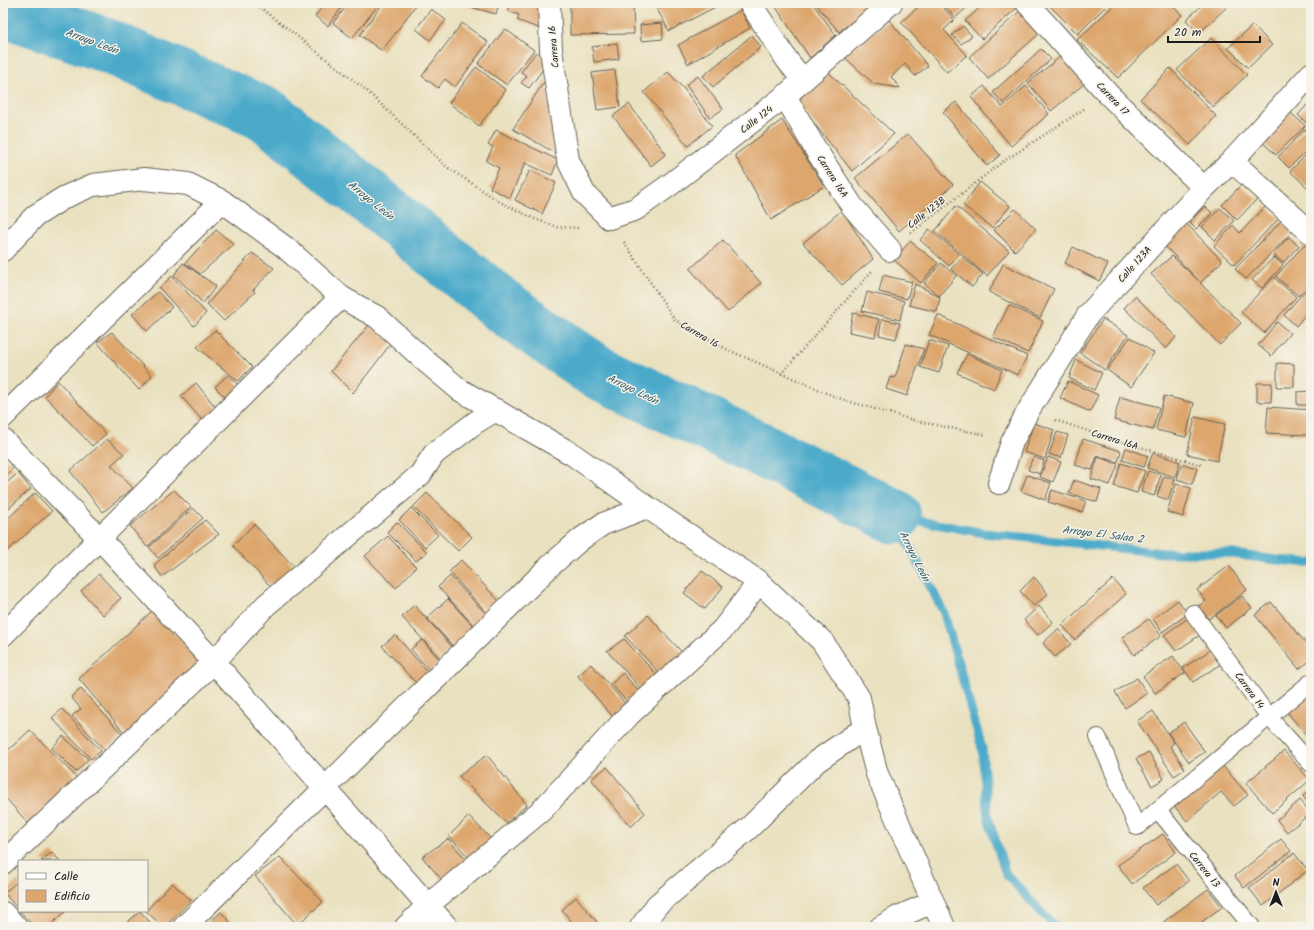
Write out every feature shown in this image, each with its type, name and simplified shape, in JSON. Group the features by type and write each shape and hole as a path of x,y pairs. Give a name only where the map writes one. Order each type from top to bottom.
{"street":[{"name":"Carrera 16","path":"550,3 551,50 568,160 584,193 609,218"},
{"path":"750,3 787,60 803,80"},
{"name":"Calle 124","path":"609,218 636,209 672,184 785,96 891,3"},
{"name":"Carrera 17","path":"1027,3 1108,94 1204,188"},
{"name":"Calle 123A","path":"999,483 1012,442 1028,411 1088,315 1311,74"},
{"name":"Carrera 16A","path":"785,96 816,150 852,206 890,250"},
{"path":"1232,160 1311,232"},
{"path":"3,250 35,216 65,197 94,185 144,180 188,184 222,202 286,248 341,297 377,317 460,390 572,454 647,507 759,582 822,641 859,698 877,774 944,927"},
{"path":"3,417 222,202"},
{"path":"3,635 100,540 341,297"},
{"path":"3,863 214,662 266,605 420,475 434,454 464,430 496,410"},
{"path":"3,440 100,540 214,662 447,927"},
{"path":"184,927 550,566 580,540 603,524 647,507"},
{"path":"406,927 427,906 542,810 629,715 723,630 759,582"},
{"path":"641,927 657,905 750,827 817,761 865,728"},
{"path":"882,927 898,917 933,902"},
{"path":"3,913 16,927"}],"lane":[{"name":"Carrera 14","path":"1193,613 1269,717 1311,764"},
{"path":"1098,737 1137,827 1311,682"},
{"name":"Carrera 13","path":"1158,810 1252,927"}],"path":[{"path":"253,3 366,90 447,167 500,202 535,219 557,227 576,229 591,226 609,218"},
{"name":"Calle 123B","path":"781,374 890,250 1001,163 1108,94"},
{"name":"Carrera 16","path":"609,218 674,320 726,349 838,398 916,421 987,435 1012,442"},
{"name":"Carrera 16A","path":"1028,411 1108,438 1202,465"}],"building":[{"path":"309,3 321,3 317,9"},
{"path":"325,3 345,3 328,26 315,16"},
{"path":"349,3 380,3 352,38 333,23"},
{"path":"383,3 414,3 416,5 382,51 360,35"},
{"path":"468,3 499,3 496,14 467,6"},
{"path":"511,3 546,4 538,28 517,20 519,15 508,11"},
{"path":"570,3 633,3 634,34 570,35"},
{"path":"668,3 723,3 669,31 657,9"},
{"path":"773,3 812,3 836,35 810,58"},
{"path":"815,3 876,3 839,32"},
{"path":"923,3 939,3 954,20 944,30 967,55 947,72 901,22"},
{"path":"942,3 972,3 955,18"},
{"path":"985,3 1017,3 1019,6 982,39 965,21"},
{"path":"1051,3 1109,3 1078,34 1049,5"},
{"path":"1116,3 1169,3 1182,15 1118,78 1077,40"},
{"path":"1204,3 1227,3 1229,5 1199,33 1186,20"},
{"path":"431,9 446,20 430,40 416,29"},
{"path":"741,10 750,28 688,64 678,45"},
{"path":"1020,11 1040,33 988,79 969,57"},
{"path":"889,20 928,66 915,76 905,64 891,77 900,88 874,84 841,54 862,42"},
{"path":"462,23 488,42 455,87 445,79 438,88 422,76"},
{"path":"662,23 663,39 641,41 640,25"},
{"path":"1253,25 1272,45 1248,68 1228,48"},
{"path":"963,26 972,36 961,44 952,35"},
{"path":"505,29 534,50 507,85 478,64"},
{"path":"752,35 761,47 713,87 703,76"},
{"path":"1211,38 1247,75 1213,107 1177,70"},
{"path":"617,43 619,59 594,62 592,47"},
{"path":"1041,49 1051,59 1003,103 993,92"},
{"path":"536,52 549,61 529,88 521,83 527,76 521,72"},
{"path":"1061,56 1084,84 1051,111 1028,83"},
{"path":"476,67 506,90 479,126 449,103"},
{"path":"1170,68 1216,116 1190,145 1140,99"},
{"path":"615,70 620,107 597,110 592,73"},
{"path":"826,70 894,134 852,171 797,102"},
{"path":"668,72 683,88 712,126 688,146 644,92"},
{"path":"698,76 723,109 710,118 686,85"},
{"path":"546,79 557,154 513,129"},
{"path":"984,86 1002,107 1026,86 1049,114 1011,146 971,97"},
{"path":"956,102 1000,155 987,166 943,112"},
{"path":"629,104 666,154 651,166 613,116"},
{"path":"1308,104 1311,107 1311,127 1298,115"},
{"path":"1289,111 1305,126 1276,155 1261,141"},
{"path":"782,120 824,186 771,220 735,155"},
{"path":"1305,129 1311,135 1311,146 1289,168 1278,157"},
{"path":"496,130 558,160 552,175 525,163 510,198 490,188 499,168 486,161 493,147 488,145"},
{"path":"908,134 953,185 899,231 855,178"},
{"path":"1311,150 1311,191 1290,171"},
{"path":"530,170 556,183 542,214 515,200"},
{"path":"980,182 1010,206 992,228 963,205"},
{"path":"1241,185 1257,199 1237,220 1222,205"},
{"path":"956,206 1009,251 987,276 935,231"},
{"path":"1205,206 1212,213 1196,229 1189,222"},
{"path":"1266,206 1279,218 1234,265 1214,246 1233,225 1240,233"},
{"path":"1220,208 1234,221 1215,240 1202,227"},
{"path":"1015,209 1036,229 1015,251 994,230"},
{"path":"842,210 873,259 842,285 803,243"},
{"path":"1281,221 1292,232 1246,279 1235,269"},
{"path":"1186,223 1222,261 1200,283 1241,323 1220,345 1151,274 1172,256 1199,281 1164,245"},
{"path":"929,229 959,254 949,266 920,240"},
{"path":"216,230 234,244 200,274 185,263"},
{"path":"1289,237 1299,246 1283,263 1273,254"},
{"path":"723,240 761,283 728,312 690,269"},
{"path":"910,241 938,263 921,283 894,260"},
{"path":"1304,245 1311,252 1311,283 1298,296 1276,276"},
{"path":"1073,247 1108,264 1099,281 1065,263"},
{"path":"252,253 274,268 253,290 255,292 224,321 207,304"},
{"path":"962,257 983,274 972,287 951,269"},
{"path":"1274,257 1283,265 1262,288 1252,280"},
{"path":"183,263 216,286 203,303 174,275"},
{"path":"941,263 956,276 939,296 924,283"},
{"path":"1003,264 1054,289 1040,318 989,292"},
{"path":"883,275 912,282 907,299 879,292"},
{"path":"172,276 206,313 194,326 159,288"},
{"path":"1274,277 1296,297 1264,333 1241,312"},
{"path":"915,284 940,297 937,312 909,305"},
{"path":"1305,291 1311,297 1311,308 1296,326 1284,315"},
{"path":"158,292 172,307 147,331 132,314"},
{"path":"867,292 904,301 900,320 862,311"},
{"path":"1135,296 1176,337 1166,349 1124,308"},
{"path":"1009,305 1043,321 1028,353 993,337"},
{"path":"853,313 879,319 875,337 849,332"},
{"path":"938,315 1027,356 1018,375 929,335"},
{"path":"882,319 900,323 896,339 879,335"},
{"path":"1103,319 1128,335 1105,370 1080,353"},
{"path":"1277,322 1290,333 1271,356 1258,345"},
{"path":"369,325 392,342 353,393 331,371"},
{"path":"215,330 252,367 238,381 197,347"},
{"path":"112,332 152,376 139,390 97,342"},
{"path":"1130,337 1154,353 1131,387 1107,370"},
{"path":"929,340 948,346 939,373 920,367"},
{"path":"906,344 924,349 907,396 886,389 890,377 895,378"},
{"path":"967,354 1002,370 994,389 957,373"},
{"path":"1076,360 1102,373 1094,390 1069,378"},
{"path":"1277,363 1294,364 1294,387 1277,387"},
{"path":"228,375 244,390 229,401 215,387"},
{"path":"58,381 106,434 92,446 45,396"},
{"path":"1068,381 1098,395 1090,412 1060,398"},
{"path":"196,383 222,415 208,427 181,396"},
{"path":"1257,383 1272,383 1271,402 1257,402"},
{"path":"1311,391 1311,405 1297,405 1297,392"},
{"path":"1164,396 1194,403 1186,437 1156,430"},
{"path":"1120,397 1159,407 1153,430 1114,420"},
{"path":"1268,407 1311,410 1309,435 1266,433"},
{"path":"1195,417 1225,424 1217,461 1187,454"},
{"path":"1034,423 1054,430 1045,459 1024,452"},
{"path":"1057,432 1068,435 1061,458 1049,454"},
{"path":"107,439 124,454 111,465 133,488 103,512 70,471"},
{"path":"1083,439 1121,451 1118,462 1097,456 1092,470 1075,465"},
{"path":"1126,448 1148,456 1144,467 1122,460"},
{"path":"1153,453 1180,462 1175,477 1147,468"},
{"path":"3,456 14,467 3,478"},
{"path":"1033,457 1044,461 1040,474 1028,470"},
{"path":"1048,457 1061,462 1053,482 1040,477"},
{"path":"1098,457 1118,464 1110,485 1091,479"},
{"path":"1121,463 1145,471 1137,493 1114,486"},
{"path":"1182,464 1197,468 1192,484 1177,479"},
{"path":"1148,471 1161,475 1154,496 1141,492"},
{"path":"18,473 31,489 3,513 3,486"},
{"path":"1027,475 1051,483 1045,500 1021,491"},
{"path":"1164,476 1175,479 1168,500 1157,496"},
{"path":"1074,480 1101,489 1097,502 1069,493"},
{"path":"1176,484 1191,488 1183,517 1167,512"},
{"path":"174,490 191,507 147,547 130,526"},
{"path":"1052,490 1086,501 1082,512 1048,502"},
{"path":"35,493 52,511 3,555 3,523"},
{"path":"427,493 472,537 458,551 413,507"},
{"path":"193,508 203,518 158,558 149,547"},
{"path":"411,508 438,535 425,547 399,520"},
{"path":"205,520 219,534 162,577 154,565"},
{"path":"397,522 427,552 416,561 387,532"},
{"path":"254,524 296,569 272,588 233,546"},
{"path":"388,536 416,567 396,588 365,556"},
{"path":"461,560 500,602 488,614 449,572"},
{"path":"1229,566 1247,590 1209,619 1198,606 1206,601 1197,590"},
{"path":"702,571 723,587 705,609 684,593"},
{"path":"99,574 121,598 103,615 81,591"},
{"path":"450,576 490,618 477,629 438,587"},
{"path":"1034,577 1048,594 1034,606 1020,591"},
{"path":"1113,579 1126,594 1075,640 1062,625"},
{"path":"1242,596 1252,608 1226,628 1216,615"},
{"path":"448,599 474,627 453,646 427,618"},
{"path":"1178,600 1188,614 1162,632 1153,619"},
{"path":"1271,602 1311,649 1311,660 1299,669 1255,615"},
{"path":"414,605 453,648 441,659 402,617"},
{"path":"1039,606 1053,622 1038,635 1024,620"},
{"path":"152,611 202,660 127,736 79,679"},
{"path":"648,615 688,659 665,679 625,636"},
{"path":"1188,618 1200,635 1176,651 1164,635"},
{"path":"1149,619 1161,636 1134,655 1122,637"},
{"path":"1058,629 1071,644 1055,657 1043,643"},
{"path":"395,635 428,672 416,683 382,646"},
{"path":"624,639 660,678 644,692 607,651"},
{"path":"422,640 441,661 430,671 411,649"},
{"path":"1212,649 1221,664 1193,682 1183,668"},
{"path":"1173,656 1185,673 1155,693 1143,676"},
{"path":"591,664 628,707 613,717 578,676"},
{"path":"623,673 641,694 629,704 611,684"},
{"path":"1137,678 1147,693 1125,708 1115,692"},
{"path":"81,689 123,735 105,750 72,716 81,709 71,697"},
{"path":"1311,690 1311,741 1286,711"},
{"path":"62,709 101,751 91,759 52,718"},
{"path":"1153,711 1174,743 1170,746 1185,769 1174,776 1137,721"},
{"path":"1184,722 1205,752 1189,762 1168,733"},
{"path":"30,730 77,778 28,823 3,795 3,755"},
{"path":"63,736 88,759 76,772 52,748"},
{"path":"1284,751 1310,780 1272,813 1246,783"},
{"path":"1149,752 1164,779 1152,786 1136,759"},
{"path":"487,755 527,805 506,823 459,776"},
{"path":"1222,765 1248,795 1234,806 1221,792 1187,821 1174,806"},
{"path":"607,767 645,813 631,827 591,779"},
{"path":"1311,789 1311,806 1303,796"},
{"path":"1300,800 1311,813 1287,832 1277,820"},
{"path":"469,816 492,840 470,859 449,836"},
{"path":"1163,834 1176,852 1132,884 1118,865"},
{"path":"448,839 470,864 444,882 422,857"},
{"path":"1281,839 1291,851 1244,888 1235,876"},
{"path":"52,852 59,860 42,860"},
{"path":"1294,853 1308,870 1263,906 1249,888"},
{"path":"280,857 323,902 297,925 255,876"},
{"path":"1176,864 1189,881 1156,905 1143,888"},
{"path":"18,881 18,909 4,893"},
{"path":"172,883 191,900 165,927 163,927 147,912 148,909"},
{"path":"1208,889 1222,907 1195,927 1165,927 1162,923"},
{"path":"576,897 601,927 576,927 562,910"},
{"path":"21,912 65,912 48,927 34,927"},
{"path":"139,912 141,912 154,927 122,927"},
{"path":"221,912 235,927 212,927 209,923"}],"waterway":[{"name":"Arroyo León","path":"3,12 23,16 105,45 267,115 501,305 594,370 758,448 894,516"},
{"name":"Arroyo León","path":"894,516 944,613 982,748 988,818 1006,874 1055,927"},
{"name":"Arroyo El Salao 2","path":"894,516 984,533 1163,553 1226,553 1311,563"}]}
